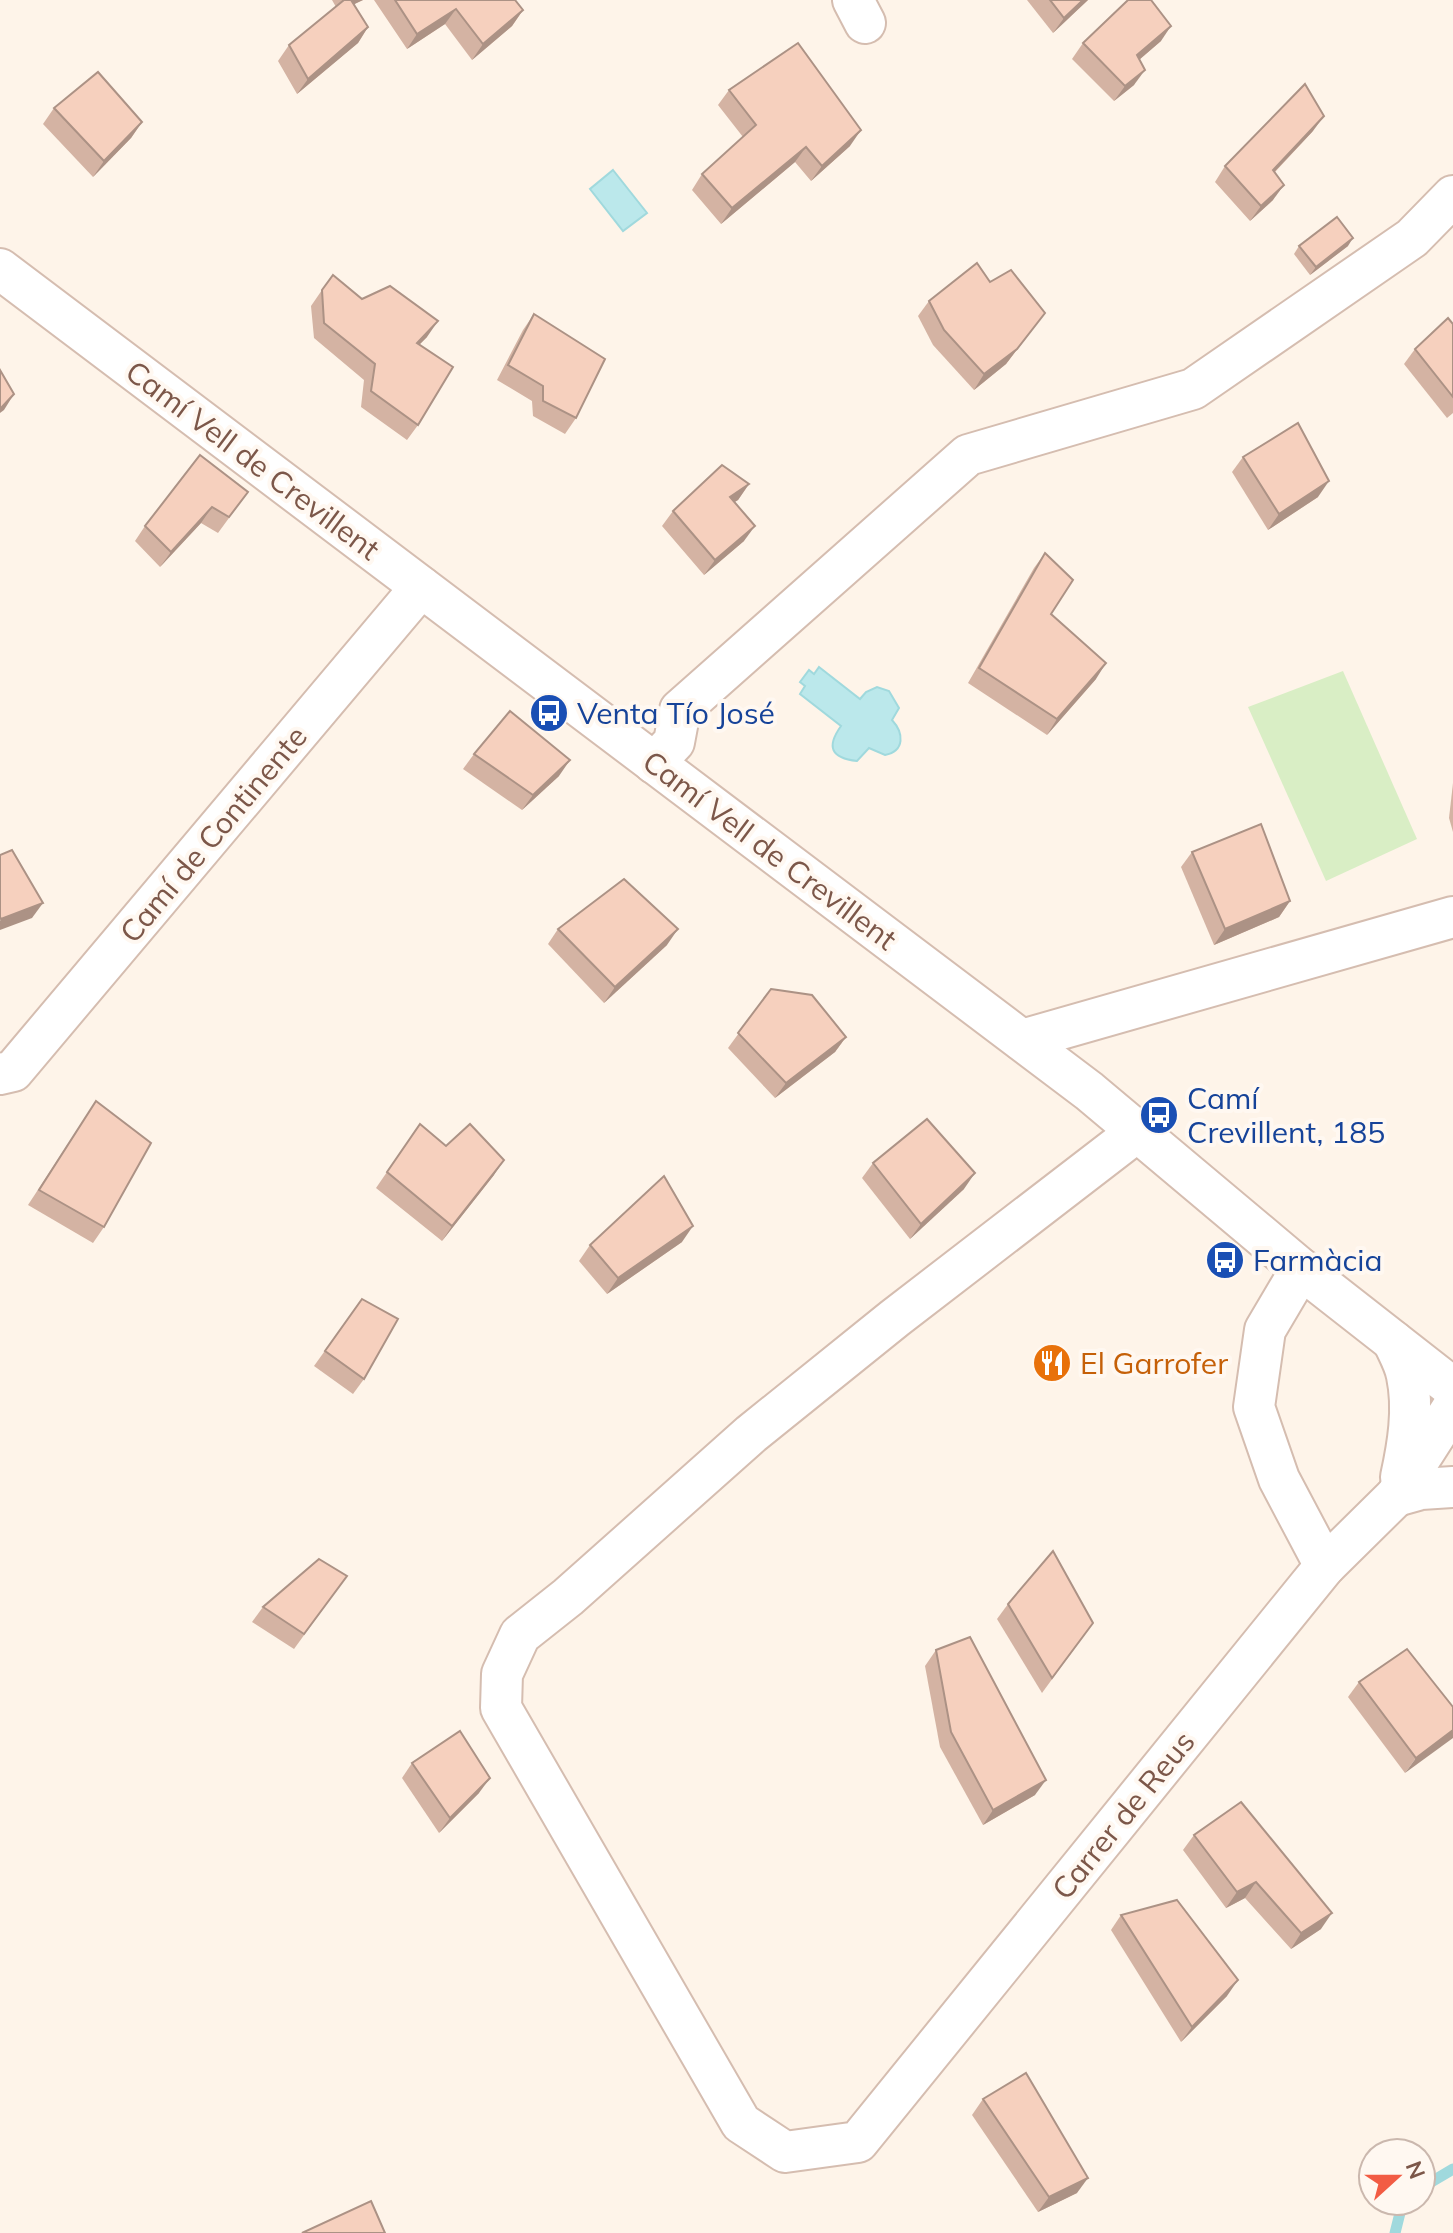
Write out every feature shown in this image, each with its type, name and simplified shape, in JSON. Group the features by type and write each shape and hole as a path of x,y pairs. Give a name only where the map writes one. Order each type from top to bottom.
{"street":[{"path":"654,763 674,742 680,710 968,455 1193,389 1412,238 1453,196"},
{"name":"Camí Vell de Crevillent","path":"0,269 1022,1040 1138,1131 1301,1269 1453,1388"},
{"name":"Camí de Continente","path":"0,1074 13,1071 421,587"},
{"path":"1022,1040 1453,917"},
{"name":"Carrer de Reus","path":"1138,1131 895,1318 751,1434 568,1597 520,1635 502,1674 501,1708 741,2123 785,2152 858,2142 1325,1566 1396,1496 1453,1407"},
{"path":"1301,1269 1265,1330 1254,1407 1279,1479 1325,1566"},
{"path":"1393,1341 1407,1375 1410,1403 1408,1448 1396,1496"},
{"path":"1396,1496 1453,1441"},
{"path":"1396,1496 1421,1489 1453,1487"}],"green space":[{"path":"1343,671 1417,839 1326,881 1248,707"}],"water":[{"path":"613,170 647,213 623,231 590,189"},
{"path":"819,667 860,699 877,687 889,691 899,708 892,720 900,736 896,750 885,755 869,748 857,761 837,754 833,746 841,726 800,694 805,686 800,682 809,670 814,674"}],"building":[{"path":"344,0 351,0 368,27 308,79 289,45"},
{"path":"395,0 515,0 523,10 483,44 456,9 417,34"},
{"path":"1050,0 1083,0 1064,18"},
{"path":"1128,0 1151,0 1171,26 1137,55 1145,70 1125,86 1083,43"},
{"path":"798,43 861,130 822,166 806,147 732,208 702,174 756,125 729,90"},
{"path":"98,72 142,122 104,161 54,108"},
{"path":"1305,84 1324,116 1273,170 1284,185 1261,206 1225,166"},
{"path":"1337,217 1353,238 1316,267 1299,246"},
{"path":"977,263 990,282 1011,270 1045,313 1017,349 984,374 944,330 929,301"},
{"path":"333,275 362,299 390,286 438,321 417,343 453,367 418,425 371,391 375,364 324,323 322,290"},
{"path":"534,314 605,359 576,418 543,401 543,386 508,365"},
{"path":"1448,318 1453,324 1453,397 1415,349"},
{"path":"0,370 14,394 0,409"},
{"path":"1298,423 1329,481 1279,514 1243,457"},
{"path":"200,455 248,492 229,517 212,507 171,552 145,526"},
{"path":"722,465 749,484 730,497 755,526 715,560 673,511"},
{"path":"1045,553 1073,580 1051,614 1106,663 1057,719 979,668"},
{"path":"510,711 570,760 533,795 474,754"},
{"path":"1261,824 1290,901 1225,929 1192,852"},
{"path":"12,850 43,903 1,919 0,855"},
{"path":"624,879 678,929 615,987 558,929"},
{"path":"771,989 812,995 846,1037 786,1083 738,1033"},
{"path":"96,1101 151,1143 104,1227 39,1190"},
{"path":"927,1119 975,1173 921,1224 873,1163"},
{"path":"420,1124 446,1146 470,1124 504,1160 452,1226 387,1172"},
{"path":"664,1176 693,1226 618,1278 590,1245"},
{"path":"362,1299 398,1319 364,1379 325,1351"},
{"path":"1053,1551 1093,1623 1052,1678 1008,1604"},
{"path":"319,1559 347,1576 304,1634 263,1607"},
{"path":"970,1637 1046,1780 993,1810 951,1732 936,1650"},
{"path":"1407,1649 1453,1707 1453,1730 1416,1758 1359,1682"},
{"path":"460,1731 490,1778 450,1818 412,1763"},
{"path":"1241,1802 1332,1913 1301,1933 1256,1882 1237,1892 1194,1835"},
{"path":"1177,1900 1238,1980 1192,2027 1121,1915"},
{"path":"1026,2073 1088,2178 1049,2197 983,2099"},
{"path":"371,2201 385,2233 302,2233"}],"waterway":[{"path":"1437,2178 1453,2169"},
{"path":"1395,2233 1399,2217"}],"place":[{"name":"Venta Tío José","path":"549,713"},
{"name":"Camí Crevillent, 185","path":"1159,1115"},
{"name":"Farmàcia","path":"1225,1260"},
{"name":"El Garrofer","path":"1052,1363"}]}
